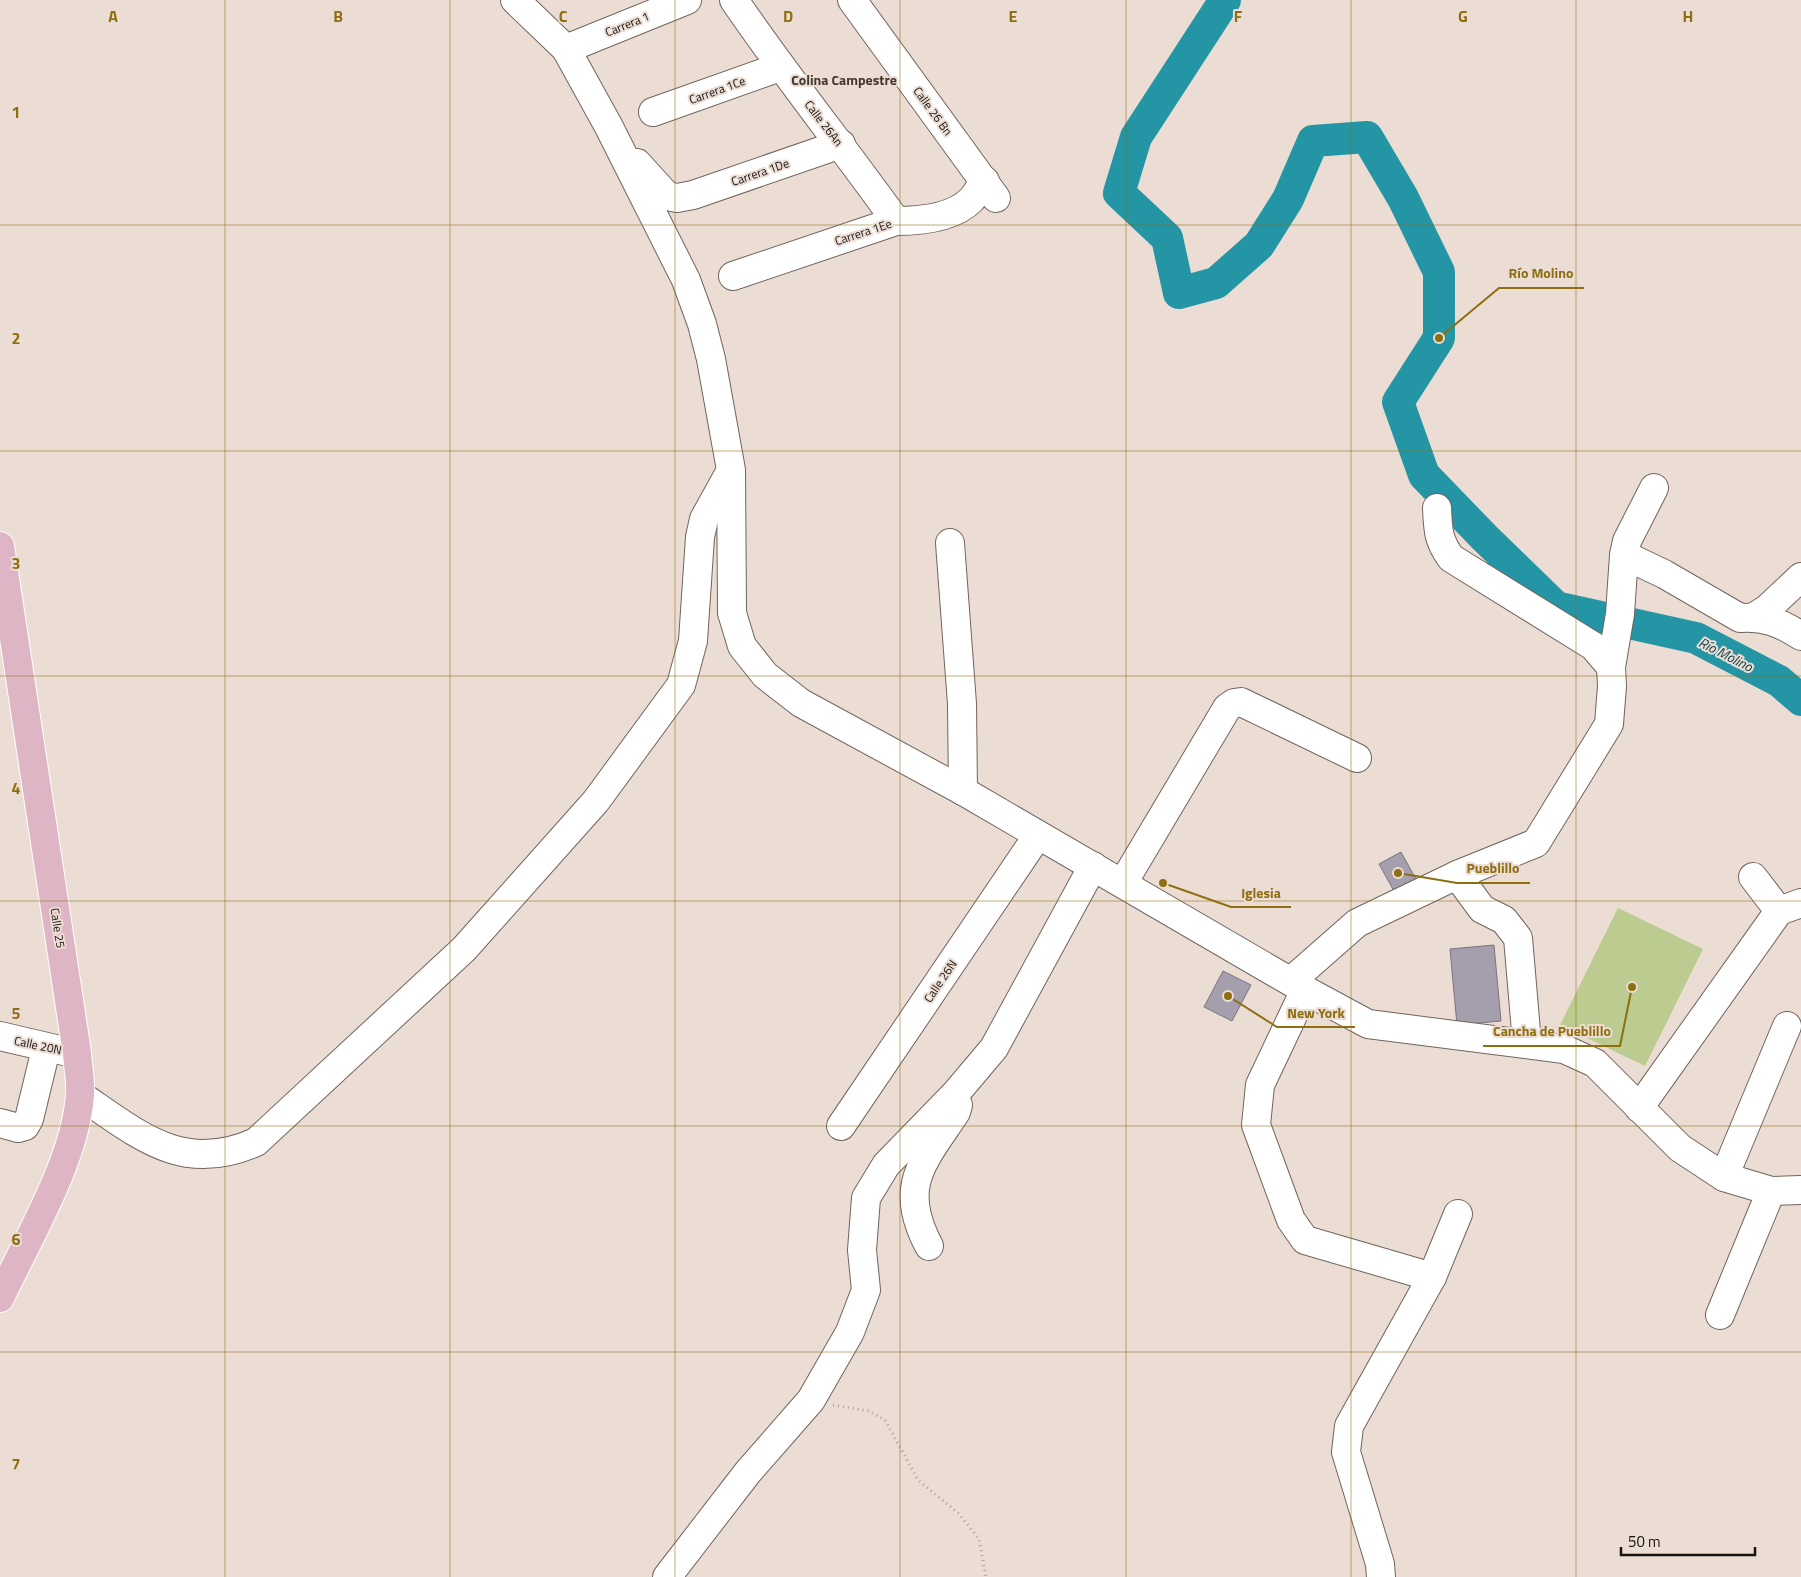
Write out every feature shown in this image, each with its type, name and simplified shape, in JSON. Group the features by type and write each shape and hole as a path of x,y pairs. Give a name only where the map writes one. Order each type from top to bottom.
{"main road":[{"name":"Calle 25","path":"0,546 7,634 76,1053 80,1095 71,1142 54,1186 0,1298"}],"street":[{"path":"515,0 566,49 615,140 686,280 702,324 711,359 731,470 732,613 742,646 766,675 801,703 963,791 1123,882 1298,986 1368,1024 1564,1049 1596,1063 1680,1148 1724,1177 1771,1191 1801,1190"},
{"name":"Carrera 1","path":"566,49 687,0"},
{"name":"Calle 26An","path":"734,0 780,67 841,144 896,221"},
{"name":"Calle 26 Bn","path":"852,0 991,189"},
{"name":"Carrera 1Ce","path":"653,112 780,67"},
{"name":"Carrera 1De","path":"615,140 667,196 677,198 693,195 841,144"},
{"name":"Carrera 1Ee","path":"733,276 896,221 916,221 942,216 991,189"},
{"path":"80,1095 137,1134 173,1150 199,1156 234,1152 256,1142 464,949 596,800 681,685 692,641 700,537 704,519 731,470"},
{"path":"1432,1276 1305,1240 1292,1220 1256,1125 1260,1085 1298,986 1357,923 1457,874 1536,843 1609,724 1612,686 1611,667 1618,631 1624,555 1627,541 1654,488"},
{"path":"1437,508 1441,544 1451,558 1593,646 1611,667"},
{"path":"950,543 962,704 963,791"},
{"path":"1624,555 1664,574 1740,618 1754,617 1781,622 1801,636"},
{"path":"1754,617 1767,608 1801,577"},
{"path":"1123,882 1227,708 1234,703 1241,702 1357,758"},
{"name":"Calle 26N","path":"841,1126 1038,835"},
{"path":"668,1577 748,1472 811,1400 850,1332 866,1290 862,1250 866,1198 886,1164 956,1093 994,1048 1093,866"},
{"path":"1457,874 1482,909 1504,920 1518,938 1527,1043"},
{"path":"1639,1108 1790,907 1753,877"},
{"path":"1724,1177 1787,1026"},
{"name":"Calle 20N","path":"0,1036 46,1049 76,1053"},
{"path":"0,1124 18,1128 25,1126 29,1119 46,1049"},
{"path":"929,1246 918,1225 914,1202 917,1175 956,1112 958,1102 956,1093"},
{"path":"1720,1315 1771,1191"},
{"path":"1381,1577 1380,1564 1346,1452 1349,1426 1432,1276 1458,1214"}],"path":[{"path":"811,1400 869,1412 885,1420 918,1480 958,1513 980,1539 986,1577"}],"green space":[{"path":"1618,908 1703,949 1645,1066 1560,1025"}],"building":[{"path":"1401,852 1417,881 1395,893 1379,864"},
{"path":"1494,945 1501,1021 1457,1025 1450,949"},
{"path":"1223,971 1251,985 1232,1021 1204,1007"}],"waterway":[{"name":"Río Molino","path":"1225,0 1136,137 1119,193 1167,238 1179,293 1216,283 1259,245 1288,199 1313,141 1367,137 1403,198 1439,272 1439,338 1398,402 1424,475 1556,607 1696,638 1779,681 1801,700"}],"place":[{"name":"Río Molino","path":"1439,338"},
{"name":"Pueblillo","path":"1398,873"},
{"name":"Iglesia","path":"1163,883"},
{"name":"Cancha de Pueblillo","path":"1632,987"},
{"name":"New York","path":"1228,996"}],"district":[{"name":"Colina Campestre","path":"844,79"}]}
